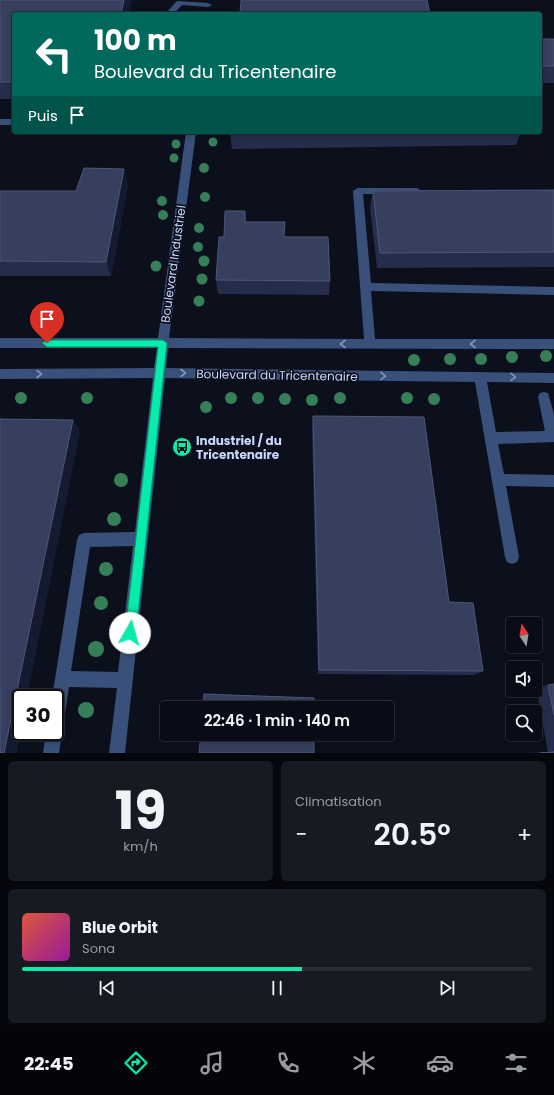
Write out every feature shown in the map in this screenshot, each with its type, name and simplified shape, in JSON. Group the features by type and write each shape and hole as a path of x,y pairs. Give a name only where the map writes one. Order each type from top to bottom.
{"street":[{"path":"171,12 179,2 208,2 207,12"},
{"path":"0,122 12,122"},
{"name":"Boulevard Industriel","path":"117,753 159,373 191,134"},
{"path":"370,344 358,191 428,191"},
{"path":"366,288 554,291"},
{"path":"0,343 554,344"},
{"name":"Boulevard du Tricentenaire","path":"0,374 159,373 554,378"},
{"path":"480,377 512,557"},
{"path":"492,438 553,437 544,397"},
{"path":"499,480 554,481"},
{"path":"61,689 84,540 141,539"},
{"path":"62,679 125,680"},
{"path":"51,753 53,741"}],"building":[{"path":"0,0 124,0 121,12 12,12 12,82 0,82"},
{"path":"241,0 427,0 430,12 240,12"},
{"path":"542,39 554,39 554,66 542,66"},
{"path":"84,168 124,169 106,262 0,261 0,191 76,191"},
{"path":"554,190 554,252 380,253 373,191"},
{"path":"225,211 245,211 245,222 285,222 284,237 328,237 330,281 216,280 219,237 224,237"},
{"path":"313,416 424,417 449,602 473,603 483,671 319,670"},
{"path":"0,419 73,420 17,689 12,689 12,714 4,753 0,753"},
{"path":"554,684 554,715 548,685"},
{"path":"204,694 314,698 314,701 204,701"},
{"path":"200,741 314,741 314,753 199,753"}],"place":[{"name":"Industriel / du Tricentenaire","path":"182,447"}],"route":[{"path":"47,343 163,343 130,633"}]}
